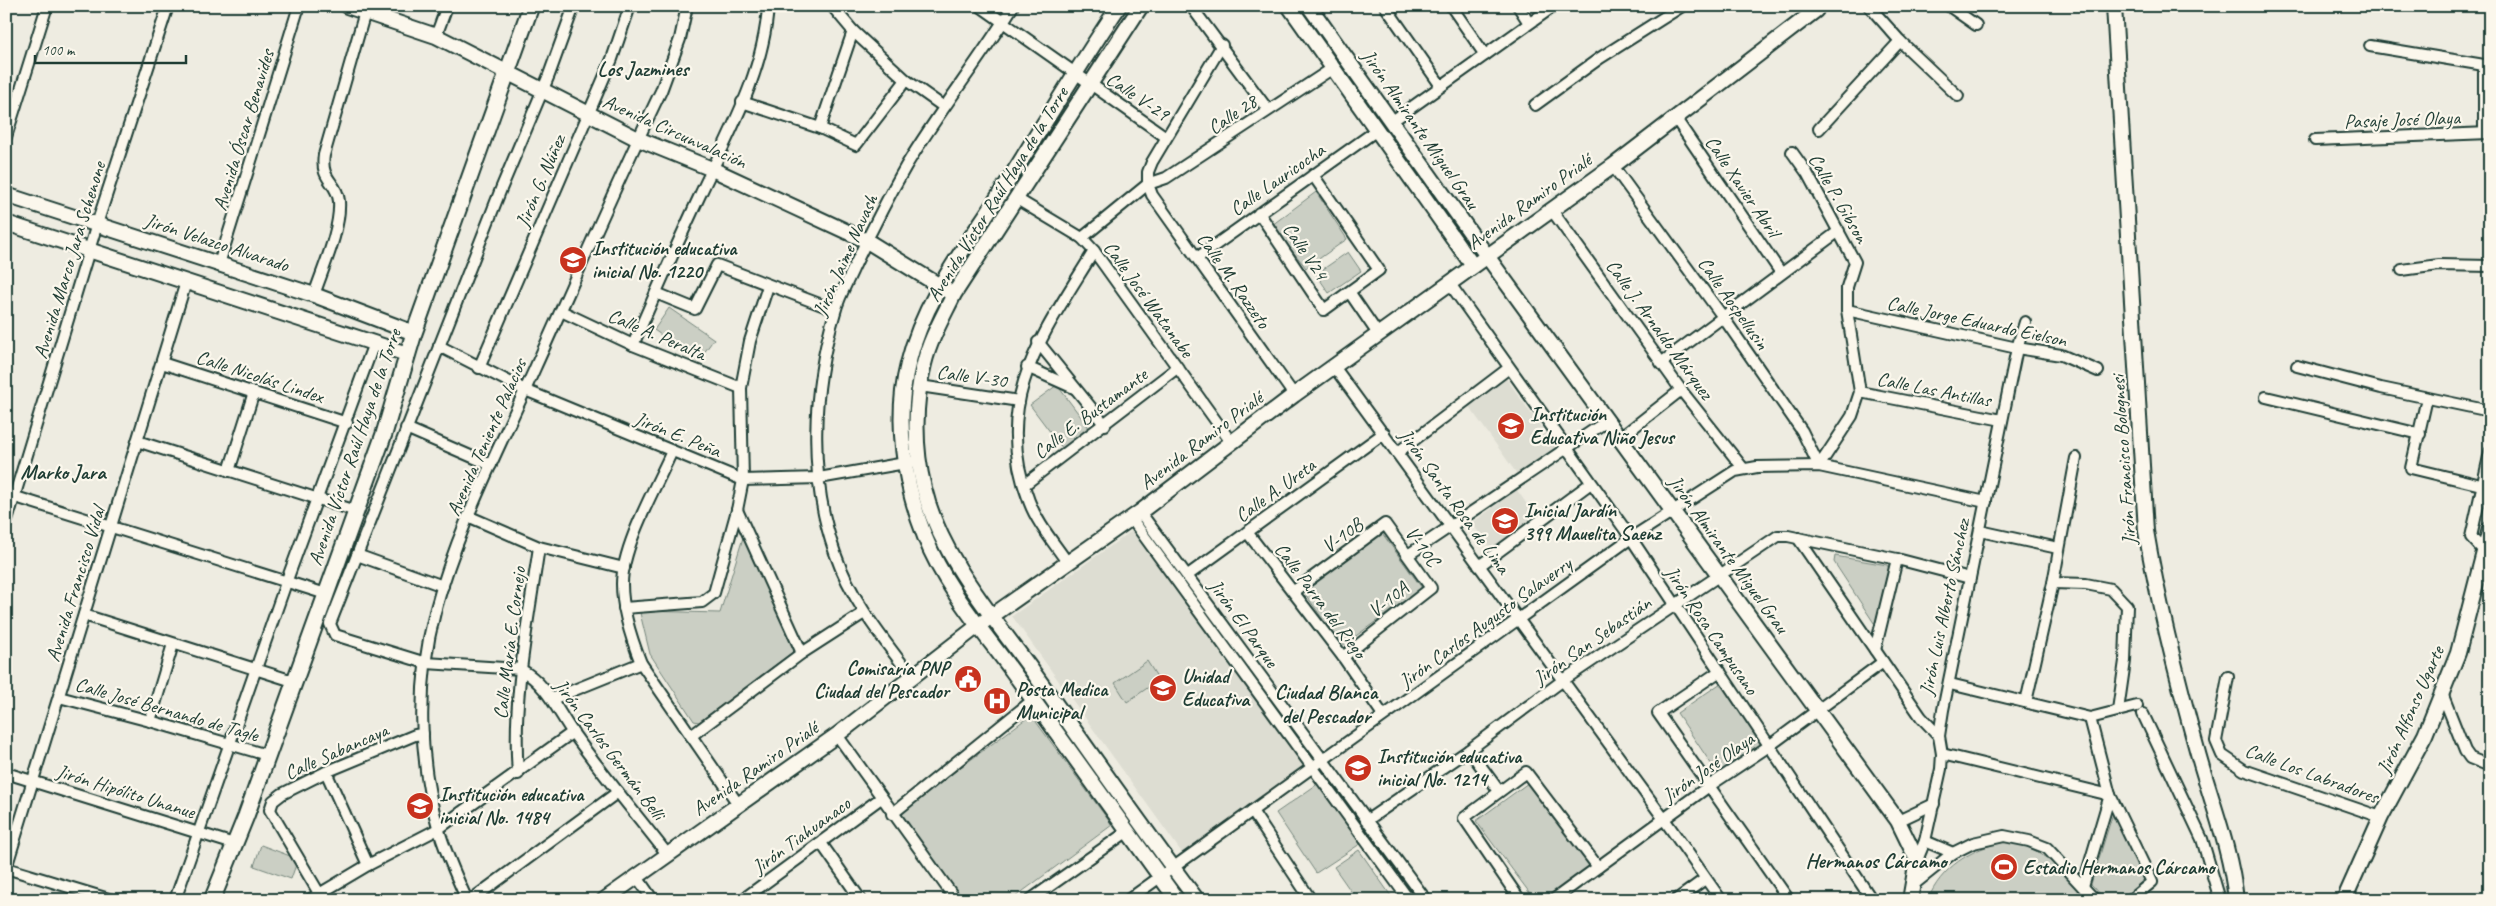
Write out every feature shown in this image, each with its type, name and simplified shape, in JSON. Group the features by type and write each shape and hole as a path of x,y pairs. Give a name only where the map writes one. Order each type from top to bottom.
{"main road":[{"name":"Avenida Víctor Raúl Haya de la Torre","path":"212,900 384,434 414,333 531,6"}],"street":[{"path":"6,137 47,6"},
{"name":"Avenida Marco Jara Schenone","path":"6,524 10,496 168,6"},
{"name":"Avenida Óscar Benavides","path":"219,264 299,6"},
{"name":"Avenida Circunvalación","path":"347,6 436,36 638,139 712,170 866,241 954,294"},
{"path":"436,36 447,6"},
{"path":"520,669 426,663 335,635 330,624 438,346 542,91 574,6"},
{"name":"Jirón G. Núñez","path":"479,368 612,59 630,6"},
{"name":"Avenida Teniente Palacios","path":"466,900 438,829 426,772 423,734 426,663 434,614 443,586 491,465 638,139 662,91 674,56 687,6"},
{"path":"634,344 761,56 767,29 768,6"},
{"path":"832,6 853,31 906,80 944,107"},
{"name":"Calle V-29","path":"980,6 1166,137"},
{"name":"Jirón Jaime Navash","path":"912,677 864,613 835,554 822,510 817,453 819,387 835,310 866,241 907,165 1013,6"},
{"name":"Avenida Víctor Raúl Haya de la Torre","path":"1119,6 1074,73 1004,188 940,287 917,336 905,378 902,411 905,462 911,493 925,537 936,560 1032,700 1177,900"},
{"name":"Avenida Víctor Raúl Haya de la Torre","path":"1141,6 954,294 935,332 924,363 917,409 920,462 930,512 939,531 992,615 1197,900"},
{"path":"1191,6 1222,45 1268,110"},
{"name":"Jirón Almirante Miguel Grau","path":"1289,6 1473,266"},
{"name":"Jirón Almirante Miguel Grau","path":"1309,6 1606,421 1720,574 1898,821 1917,860"},
{"path":"1385,6 1441,86"},
{"path":"1451,6 1485,55"},
{"path":"1518,6 1529,23"},
{"path":"1391,122 1554,6"},
{"path":"1535,105 1615,48 1682,6"},
{"path":"1869,6 1900,41 1958,96"},
{"path":"1949,6 1976,25"},
{"name":"Jirón Francisco Bolognesi","path":"2114,6 2146,532 2158,601 2198,755 2228,860 2236,900"},
{"name":"Avenida Ramiro Prialé","path":"604,900 837,735 992,615 1135,515 1294,395 1334,368 1551,209 1614,166 1816,7"},
{"path":"314,294 337,224 339,211 337,193 324,174 324,156 365,12"},
{"path":"820,128 853,31"},
{"path":"1819,128 1900,41"},
{"path":"1148,184 1148,172 1152,162 1222,45"},
{"path":"2370,46 2484,65 2487,94 2487,133"},
{"name":"Calle 28","path":"1082,238 1148,184 1166,178 1333,68"},
{"path":"742,102 820,128 856,145 906,80"},
{"name":"Calle Xavier Abril","path":"1676,119 1781,273"},
{"name":"Calle Lauricocha","path":"1197,258 1377,130"},
{"name":"Pasaje José Olaya","path":"2315,140 2487,133"},
{"name":"Calle P. Gibson","path":"1792,152 1807,173 1855,262 1847,287 1847,310"},
{"name":"Calle Aospellusin","path":"1614,166 1724,317 1802,431 1819,466"},
{"path":"1313,175 1379,270 1350,293 1378,334"},
{"name":"Calle M. Razzeto","path":"1148,184 1152,195 1294,395"},
{"name":"Jirón Velazco Alvarado","path":"6,195 314,294 414,333"},
{"name":"Calle José Watanabe","path":"1017,199 1082,238 1094,251 1231,442"},
{"name":"Calle J. Arnaldo Márquez","path":"1551,209 1681,390 1743,468"},
{"name":"Calle V24","path":"1258,213 1324,310 1350,293"},
{"path":"7,226 407,354"},
{"path":"1662,363 1839,231"},
{"path":"1067,562 1036,516 1024,485 1017,441 1019,400 1027,367 1038,342 1094,251"},
{"path":"656,293 695,309 717,265 835,310"},
{"path":"2402,270 2439,265 2490,266"},
{"name":"Avenida Francisco Vidal","path":"6,868 186,282"},
{"name":"Jirón Rosa Campusano","path":"1450,284 1631,538 1872,900"},
{"path":"624,608 702,602 714,594 737,510 743,480 741,388 750,341 768,286"},
{"name":"Calle A. Peralta","path":"561,310 634,344 741,388"},
{"path":"1819,466 1852,416 1860,392 1847,310"},
{"name":"Calle Jorge Eduardo Eielson","path":"1847,310 2017,348 2061,355 2098,371"},
{"name":"Jirón Luis Alberto Sánchez","path":"1910,900 1917,860 1925,841 1934,804 1942,754 1939,736 2002,420 2017,348 2025,322"},
{"path":"1038,342 1104,425"},
{"path":"175,900 287,580 347,423 374,343"},
{"name":"Jirón E. Peña","path":"438,346 525,390 743,480 819,478 905,462 920,462"},
{"name":"Calle Nicolás Lindex","path":"162,363 347,423"},
{"path":"2297,366 2427,398 2490,411"},
{"path":"1027,367 1076,389"},
{"name":"Calle E. Bustamante","path":"1024,485 1177,368"},
{"name":"Jirón Santa Rosa de Lima","path":"1334,368 1384,433 1721,900"},
{"path":"1397,453 1509,368"},
{"name":"Calle V-30","path":"920,386 1019,400"},
{"path":"1620,438 1681,390"},
{"path":"229,471 254,392"},
{"name":"Calle Las Antillas","path":"1860,392 2002,420"},
{"path":"2266,397 2420,434"},
{"path":"2427,398 2411,468 2481,485"},
{"path":"1408,554 1606,421"},
{"path":"406,428 491,465"},
{"name":"Calle A. Ureta","path":"1188,576 1384,433"},
{"path":"137,442 356,511"},
{"path":"672,451 632,540 622,583 624,608 641,663 738,804"},
{"path":"2485,552 2470,537 2490,452"},
{"path":"2026,702 2053,583 2076,458"},
{"name":"Jirón Carlos Augusto Salaverry","path":"1128,900 1631,538 1723,478 1743,468 1819,466 1986,502"},
{"path":"1480,566 1591,483"},
{"path":"10,496 110,528 287,580 326,594"},
{"path":"737,510 802,653"},
{"name":"Jirón El Parque","path":"1135,515 1188,576 1321,760 1426,900"},
{"name":"Jirón El Parque","path":"1135,515 1407,899"},
{"path":"470,517 539,547 624,568"},
{"name":"V-10C","path":"1385,524 1431,588"},
{"name":"V-10B","path":"1294,591 1385,524"},
{"name":"Jirón Alfonso Ugarte","path":"2344,900 2381,817 2425,735 2442,693 2464,634 2490,529"},
{"path":"1980,531 2058,548"},
{"name":"Calle Parra del Riego","path":"1247,532 1294,591 1383,715"},
{"name":"Jirón San Sebastián","path":"1366,821 1468,750 1562,681 1778,536 1798,538 1897,559 1970,578"},
{"path":"1798,538 1921,717 1939,736"},
{"name":"Calle María E. Cornejo","path":"518,774 515,728 520,669 539,547"},
{"path":"357,554 443,586"},
{"path":"1875,650 1897,559"},
{"path":"2053,583 2086,584 2111,589 2127,606 2125,661 2118,710"},
{"name":"V-10A","path":"1343,657 1431,588"},
{"path":"691,736 802,653 864,613"},
{"path":"84,615 293,681"},
{"path":"150,721 173,644"},
{"name":"Jirón José Olaya","path":"1553,900 1709,786 1818,711 1882,662"},
{"path":"552,699 641,663"},
{"name":"Jirón Carlos Germán Belli","path":"520,669 531,675 552,699 573,732 667,854"},
{"path":"1720,671 1658,713 1789,900"},
{"name":"Calle Los Labradores","path":"2228,677 2216,741 2222,755 2244,770 2381,817"},
{"path":"1950,684 2090,718 2118,710 2140,710 2202,840 2220,900"},
{"path":"2442,693 2465,751 2470,758 2490,766"},
{"name":"Calle José Bernando de Tagle","path":"59,697 150,721 266,756"},
{"path":"892,814 1032,700"},
{"path":"2090,718 2110,795 2152,882 2130,900"},
{"path":"309,900 321,897 368,865 438,829 518,774 573,732"},
{"name":"Calle Sabancaya","path":"321,897 270,810 273,801 282,794 326,772 423,734"},
{"path":"837,735 892,814 956,900"},
{"path":"1468,750 1499,791"},
{"path":"1942,754 2110,795"},
{"path":"326,772 368,865"},
{"path":"1520,900 1464,818 1526,772 1598,867"},
{"name":"Jirón Hipólito Unanue","path":"6,773 234,844"},
{"path":"471,900 618,792"},
{"path":"2083,886 2110,795"},
{"name":"Jirón Tiahuanaco","path":"742,900 881,798"},
{"path":"1898,821 1934,804"},
{"path":"1252,811 1311,900"},
{"path":"1030,900 1128,831"},
{"path":"1913,885 1953,853 1974,842 2004,836 2029,841 2054,853 2095,900"},
{"path":"1925,841 1953,853"},
{"path":"820,843 862,900"},
{"path":"6,868 92,897 112,900"},
{"path":"637,877 653,900"},
{"path":"1676,900 1705,878"}],"shaded area":[{"path":"1316,192 1347,239 1306,268 1272,225"},
{"path":"1348,252 1361,271 1329,293 1316,274"},
{"path":"669,308 714,339 698,361 654,330"},
{"name":"Institución Educativa Niño Jesus","path":"1506,378 1555,447 1517,474 1468,405"},
{"path":"1057,385 1090,429 1063,449 1030,405"},
{"name":"Inicial Jardín 399 Mauelita Saenz","path":"1517,490 1538,520 1494,553 1472,523"},
{"name":"Unidad Educativa","path":"1140,525 1317,760 1185,857 1012,616"},
{"path":"745,531 798,648 699,722 694,721 650,654 640,613 642,611 720,613"},
{"path":"1382,533 1422,588 1342,646 1303,591"},
{"path":"1835,556 1887,565 1890,570 1880,622 1874,623 1834,562"},
{"path":"1147,661 1159,680 1127,702 1115,683"},
{"path":"1724,681 1762,739 1759,747 1718,774 1677,713"},
{"path":"1031,715 1112,825 1011,900 963,900 899,813"},
{"path":"1319,783 1360,844 1316,873 1276,813"},
{"path":"1528,783 1594,867 1551,900 1535,900 1476,821"},
{"path":"2114,810 2146,878 2122,900 2106,900 2091,884"},
{"name":"Estadio Hermanos Cárcamo","path":"2004,842 2018,844 2041,854 2060,870 2087,900 1928,900 1940,878 1958,861 1980,849"},
{"path":"261,845 298,859 291,879 254,866"},
{"path":"1359,850 1391,896 1385,900 1357,900 1334,867"}],"place":[{"name":"Institución educativa inicial No. 1220","path":"573,260"},
{"name":"Institución Educativa Niño Jesus","path":"1511,426"},
{"name":"Inicial Jardín 399 Mauelita Saenz","path":"1505,521"},
{"name":"Comisaría PNP Ciudad del Pescador","path":"968,679"},
{"name":"Unidad Educativa","path":"1163,688"},
{"name":"Posta Medica Municipal","path":"997,701"},
{"name":"Institución educativa inicial No. 1214","path":"1358,768"},
{"name":"Institución educativa inicial No. 1484","path":"420,806"},
{"name":"Estadio Hermanos Cárcamo","path":"2004,867"}],"district":[{"name":"Los Jazmines","path":"643,69"},
{"name":"Marko Jara","path":"63,472"},
{"name":"Ciudad Blanca del Pescador","path":"1326,704"},
{"name":"Hermanos Cárcamo","path":"1876,861"}]}
